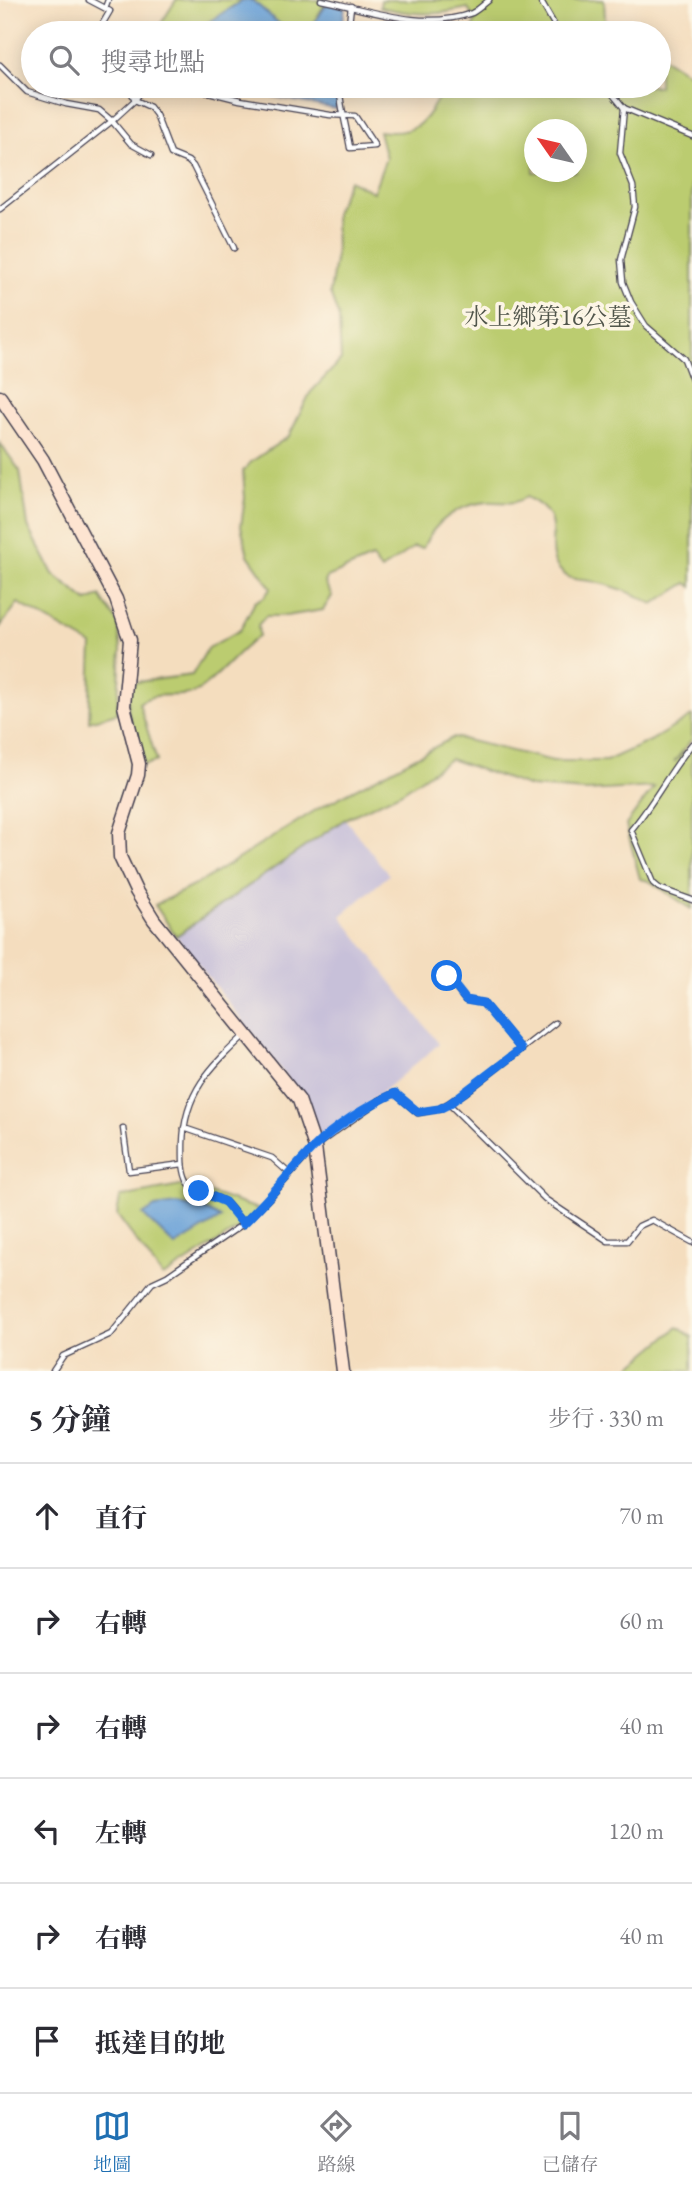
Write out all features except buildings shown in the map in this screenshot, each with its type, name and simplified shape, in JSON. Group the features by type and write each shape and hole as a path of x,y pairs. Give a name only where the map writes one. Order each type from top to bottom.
{"street":[{"path":"0,397 43,460 116,599 130,640 124,706 139,764 138,775 119,833 120,857 154,920 299,1100 315,1146 343,1371"}],"lane":[{"path":"89,0 110,11 104,21"},
{"path":"104,8 107,0"},
{"path":"321,0 413,20 444,18 473,12 489,0"},
{"path":"540,0 552,21"},
{"path":"350,21 352,6"},
{"path":"0,65 21,86"},
{"path":"46,98 99,110 131,144 151,155"},
{"path":"232,98 330,116 345,114 355,116 375,146 350,148 345,114 341,98"},
{"path":"616,98 624,108 692,136"},
{"path":"0,209 135,100 150,107 171,154 193,166 234,248"},
{"path":"624,108 620,153 633,186 635,207 621,260 623,282 631,302 646,326 684,359 692,380"},
{"path":"692,744 668,775 650,808 631,831 653,883 692,901"},
{"path":"447,976 466,1000 483,1003 521,1049"},
{"path":"53,1371 63,1356 110,1334 152,1283 167,1276 243,1224 315,1146 380,1100 395,1093 418,1112 439,1109 555,1023"},
{"path":"243,1224 225,1202 199,1191 189,1183 183,1164 184,1128 197,1088 212,1066 246,1034"},
{"path":"449,1104 545,1199 608,1241 627,1241 639,1226 652,1220 692,1242"},
{"path":"123,1128 129,1171 183,1164"},
{"path":"184,1128 272,1158 290,1175"}],"shaded area":[{"path":"345,819 389,875 341,916 439,1044 321,1143 310,1107 176,936"}],"green space":[{"path":"176,0 242,0 210,21 163,21"},
{"path":"252,0 327,0 315,21 276,21"},
{"path":"381,0 604,0 607,21 475,21 468,8 413,13 380,7"},
{"name":"水上鄉第16公墓","path":"671,63 692,76 692,587 687,583 653,604 614,587 570,578 556,565 552,525 549,515 541,506 526,497 512,502 488,502 467,506 441,522 423,548 414,547 381,570 372,558 327,577 325,583 332,596 323,610 266,616 258,625 259,636 197,691 184,695 155,696 139,703 157,761 144,765 128,711 129,683 192,675 208,648 240,630 255,602 264,597 271,588 248,555 241,526 245,498 243,471 251,462 289,436 310,393 341,360 339,318 330,293 336,254 335,213 349,180 373,192 386,158 379,131 404,131 421,123 438,98 671,98"},
{"path":"0,443 20,471 28,526 53,574 87,601 100,596 118,623 121,651 117,713 89,721 92,645 18,603 0,627"},
{"path":"692,716 692,739 674,762 692,746 692,909 649,881 640,879 626,825 654,787 586,791 530,787 450,759 402,792 345,819 176,936 155,905 201,882 319,808 454,737 553,761 606,761 650,741"},
{"path":"186,1185 258,1209 241,1227 163,1277 117,1215 120,1197"},
{"path":"678,1327 692,1337 692,1371 625,1371"}],"water":[{"path":"243,0 252,0 276,21 211,21"},
{"path":"327,4 345,7 343,21 315,21"},
{"path":"281,98 339,98 340,104 335,109"},
{"path":"177,1204 201,1208 221,1218 175,1246 143,1215 155,1207"}],"route":[{"path":"199,1191 225,1202 243,1224 315,1146 380,1100 395,1093 418,1112 439,1109 465,1093 521,1049 483,1003 466,1000 447,976"}]}
